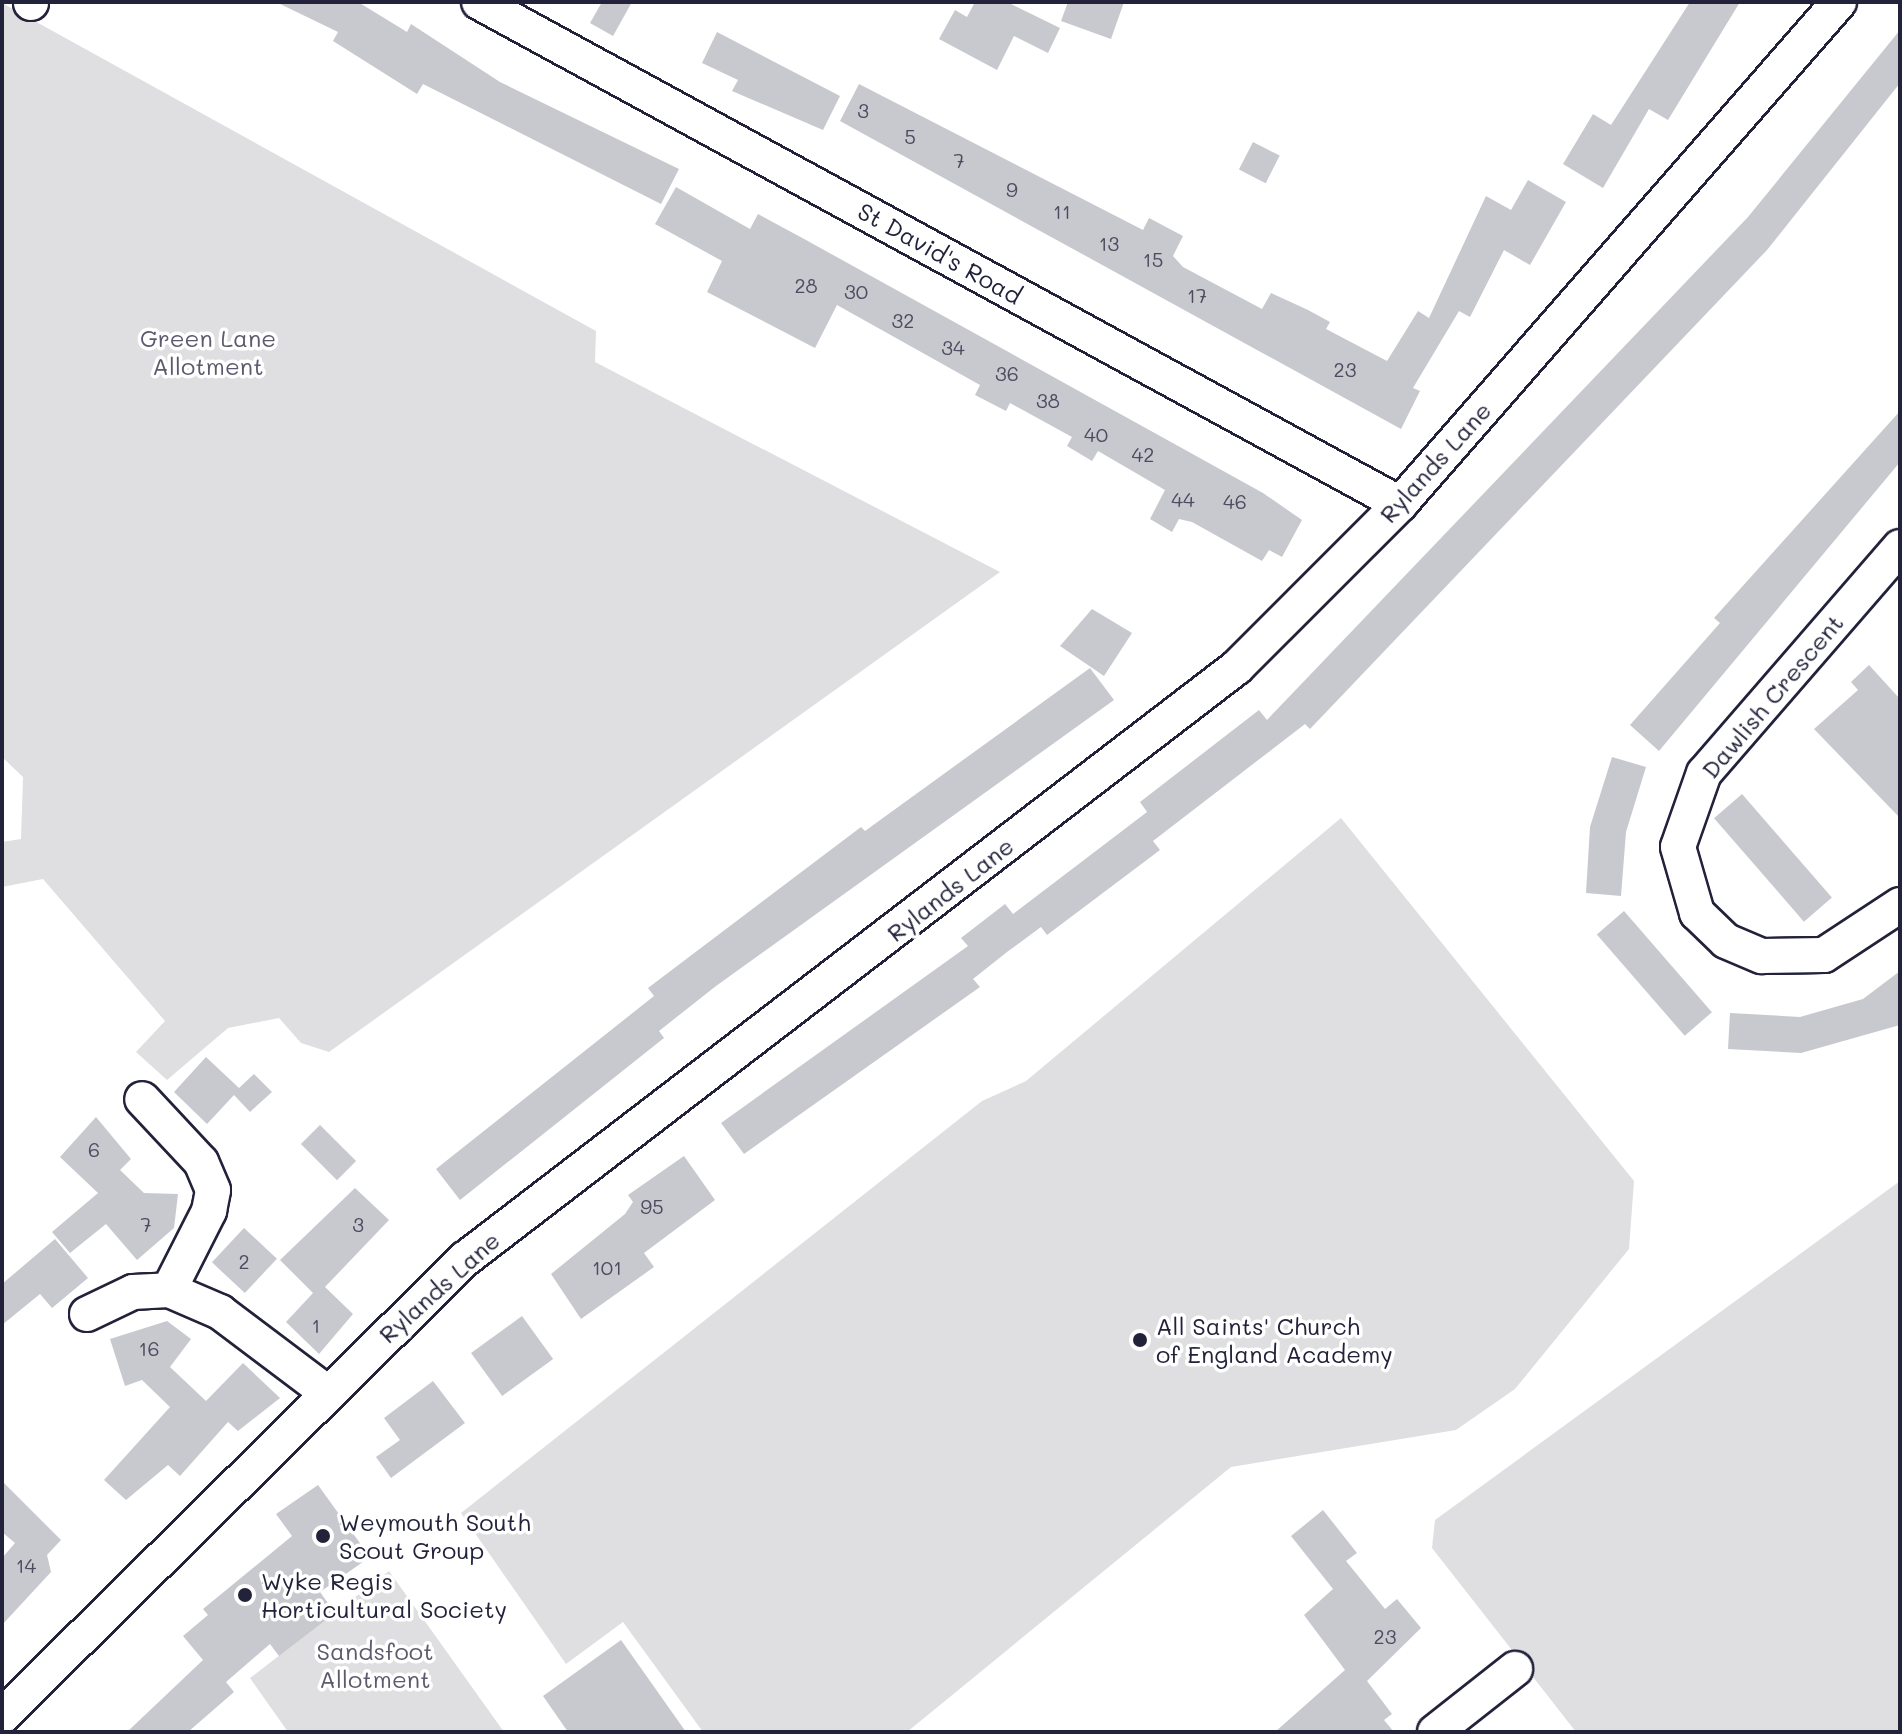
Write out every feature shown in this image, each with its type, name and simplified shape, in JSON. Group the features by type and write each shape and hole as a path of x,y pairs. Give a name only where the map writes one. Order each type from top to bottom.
{"street":[{"name":"St David's Road","path":"479,2 1400,504"},
{"name":"Rylands Lane","path":"2,1716 326,1392 489,1240 1237,667 1400,504 1839,2"},
{"name":"Dawlish Crescent","path":"1900,547 1704,773 1678,847 1697,913 1726,941 1762,956 1824,955 1900,905"},
{"path":"142,1099 201,1162 213,1190 169,1290"},
{"path":"87,1314 133,1292 169,1290 210,1305 326,1392"},
{"path":"1435,1732 1515,1669"}],"green space":[{"name":"Green Lane Allotment","path":"2,3 596,331 595,362 1000,572 329,1052 301,1043 279,1018 228,1028 167,1080 136,1052 165,1021 43,879 2,887 2,842 21,839 23,777 2,757"},
{"name":"All Saints' Church of England Academy","path":"1341,818 1634,1181 1629,1249 1515,1389 1456,1430 1231,1467 907,1732 703,1732 623,1622 566,1664 461,1513 982,1101 1026,1081"},
{"path":"1900,1181 1900,1732 1576,1732 1432,1548 1435,1520"},
{"name":"Sandsfoot Allotment","path":"389,1571 504,1732 288,1732 250,1678"}],"building":[{"path":"276,2 358,2 407,32 411,24 500,82 679,169 661,204 423,84 417,94 333,41 338,32"},
{"path":"602,2 632,2 613,36 590,23"},
{"path":"975,2 1007,2 1060,28 1048,53 1014,36 997,70 939,39 955,10 967,17"},
{"path":"1068,2 1124,2 1111,39 1061,21"},
{"path":"1690,2 1740,2 1668,120 1649,109 1603,188 1563,164 1593,114 1611,125"},
{"path":"1900,30 1900,83 1767,250 1310,729 1305,724 1153,841 1160,850 1047,935 1041,927 1007,952 973,979 980,987 744,1154 721,1123 968,946 961,938 1005,904 1013,914 1147,812 1140,802 1259,710 1267,720 1748,217"},
{"path":"717,32 840,96 823,130 732,91 738,80 702,63"},
{"path":"859,84 1143,230 1149,218 1183,236 1173,256 1183,267 1262,309 1271,293 1308,310 1330,322 1326,329 1387,361 1418,311 1429,318 1486,196 1511,210 1528,180 1566,202 1530,265 1504,250 1470,317 1459,311 1413,388 1420,391 1401,429 840,121"},
{"path":"1253,142 1280,156 1266,183 1239,170"},
{"path":"676,187 750,229 758,214 1263,493 1302,520 1282,557 1269,550 1262,561 1192,522 1179,519 1172,532 1150,519 1165,490 1098,451 1092,461 1067,446 1072,437 1010,403 1006,411 975,395 980,385 837,305 815,348 707,292 722,261 655,224"},
{"path":"1900,411 1900,462 1659,751 1630,725 1720,623 1714,618"},
{"path":"1092,609 1132,633 1104,676 1060,646"},
{"path":"1869,665 1900,699 1900,818 1814,729 1858,690 1851,682"},
{"path":"1090,668 1114,700 716,986 659,1031 664,1038 460,1200 436,1169 654,996 648,988 861,827 865,831"},
{"path":"1612,757 1646,767 1626,832 1621,896 1586,893 1590,827"},
{"path":"1742,794 1832,897 1804,922 1714,818"},
{"path":"1624,911 1712,1012 1685,1036 1597,935"},
{"path":"1900,971 1900,1025 1801,1053 1728,1049 1730,1013 1800,1017 1863,999"},
{"path":"206,1057 239,1088 254,1074 272,1092 250,1112 234,1095 207,1124 174,1092"},
{"path":"96,1117 131,1159 120,1170 144,1193 178,1194 174,1228 137,1260 106,1224 70,1253 52,1232 98,1193 60,1157"},
{"path":"320,1125 356,1161 337,1180 301,1144"},
{"path":"684,1156 715,1200 644,1253 654,1267 581,1319 551,1274 625,1214 633,1202 628,1195"},
{"path":"355,1188 389,1220 325,1287 353,1314 319,1354 286,1322 313,1293 280,1260"},
{"path":"244,1228 277,1259 245,1293 212,1262"},
{"path":"55,1239 88,1278 52,1308 40,1294 2,1325 2,1284"},
{"path":"522,1316 553,1359 502,1396 471,1353"},
{"path":"167,1321 191,1339 170,1367 206,1401 243,1363 280,1398 238,1431 228,1422 180,1476 168,1465 126,1500 104,1480 170,1407 142,1380 125,1386 110,1339"},
{"path":"433,1381 465,1423 391,1478 376,1457 400,1440 384,1418"},
{"path":"2,1481 61,1540 47,1555 51,1572 2,1625 2,1558 15,1543 2,1532"},
{"path":"318,1485 370,1557 320,1592 335,1613 279,1656 270,1644 226,1682 234,1692 188,1732 127,1732 203,1660 183,1636 208,1615 203,1609 292,1536 276,1514"},
{"path":"1323,1510 1357,1553 1346,1561 1385,1609 1397,1599 1421,1628 1367,1681 1392,1714 1384,1720 1394,1732 1275,1732 1345,1670 1304,1615 1333,1589 1291,1536"},
{"path":"621,1640 686,1732 568,1732 543,1696"}],"place":[{"name":"All Saints' Church of England Academy","path":"1140,1340"},
{"name":"Weymouth South Scout Group","path":"323,1536"},
{"name":"Wyke Regis Horticultural Society","path":"245,1595"}]}
